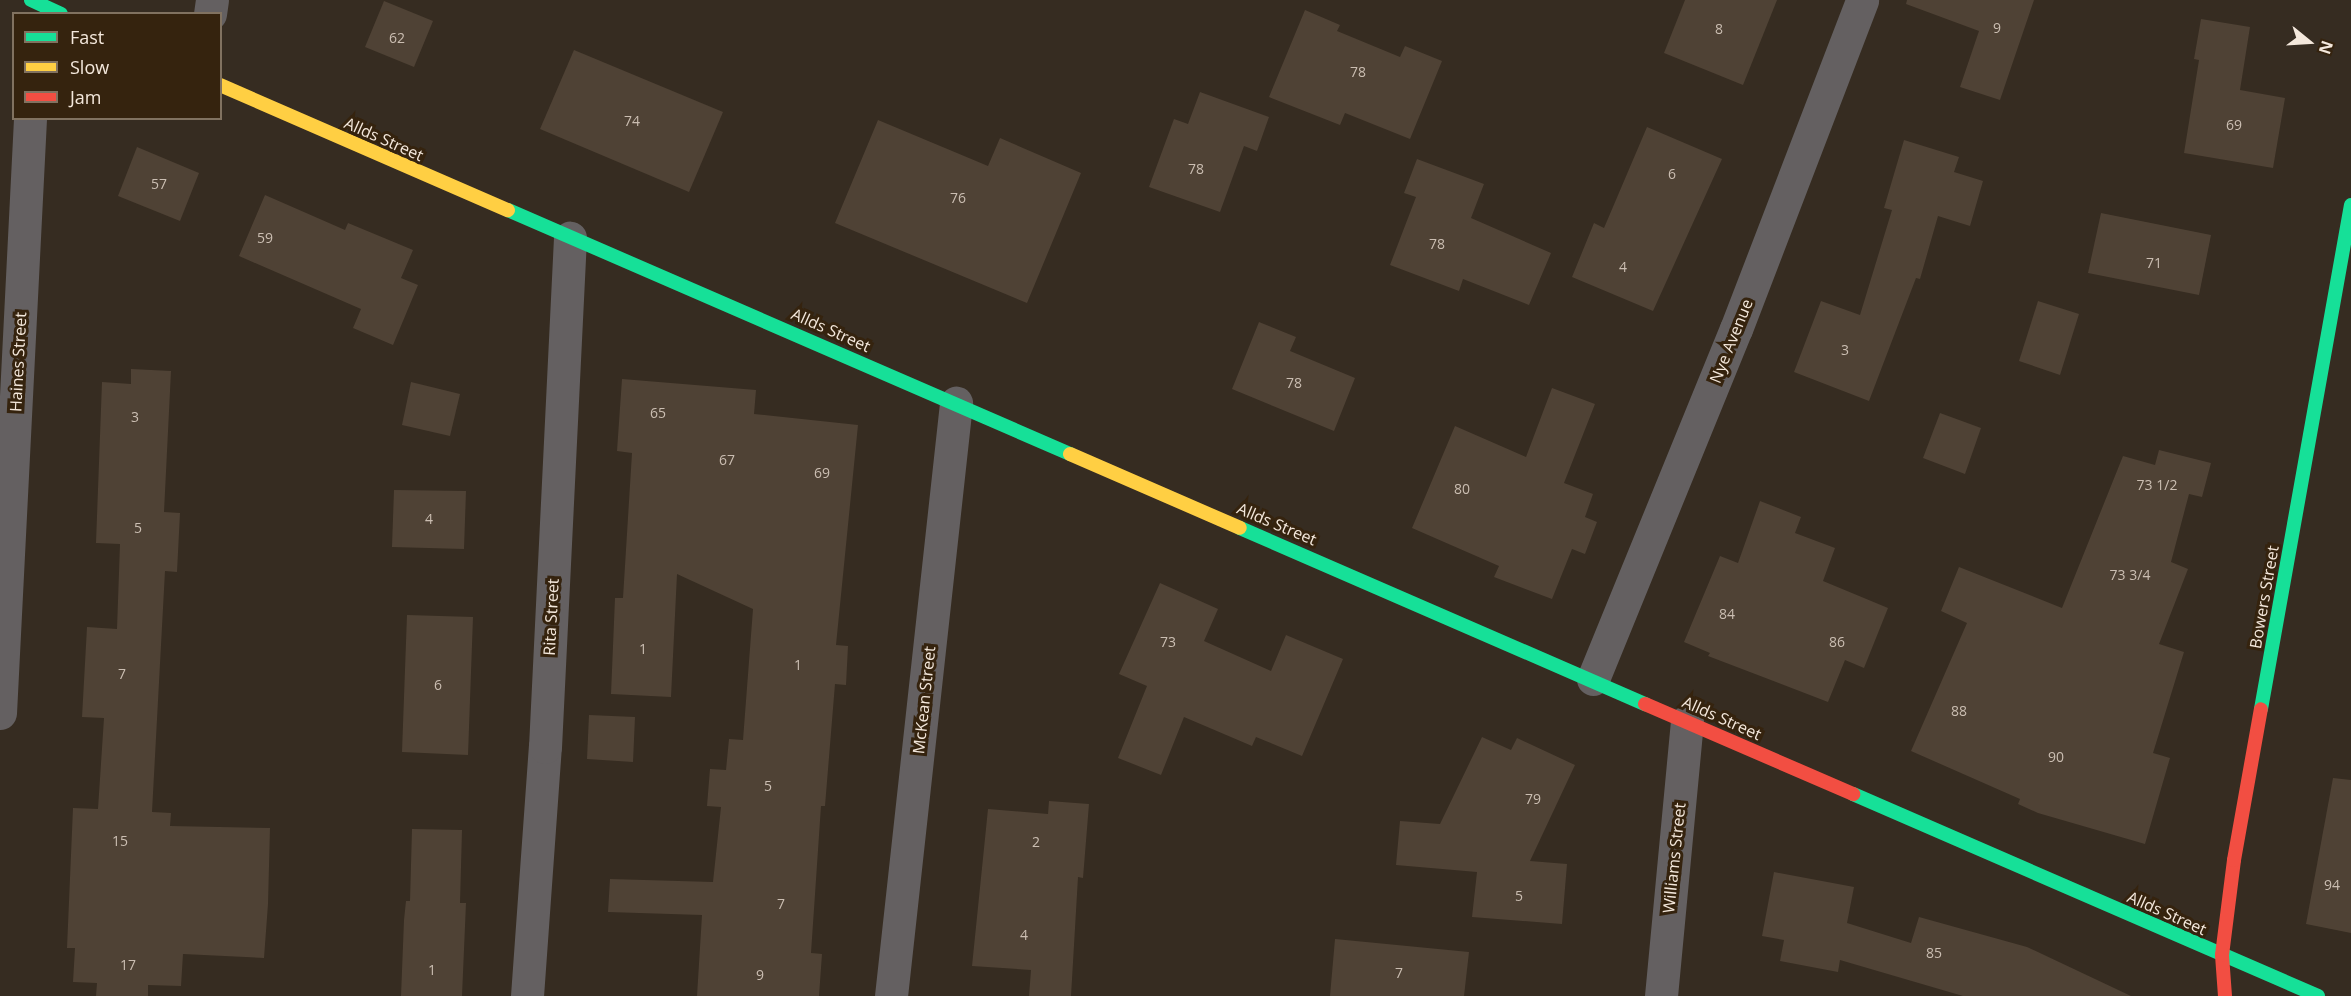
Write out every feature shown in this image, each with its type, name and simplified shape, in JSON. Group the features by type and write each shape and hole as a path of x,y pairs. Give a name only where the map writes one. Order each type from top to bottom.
{"street":[{"name":"Nye Avenue","path":"1593,679 1736,329 1862,0"},
{"name":"Allds Street","path":"222,86 1593,679 2318,996"},
{"name":"Haines Street","path":"0,713 30,120"},
{"name":"Bowers Street","path":"2225,996 2222,955 2234,860 2351,205"},
{"name":"Rita Street","path":"527,996 545,747 570,238"},
{"name":"McKean Street","path":"891,996 956,403"},
{"name":"Williams Street","path":"1661,996 1688,721"}],"building":[{"path":"1685,0 1777,0 1743,85 1664,53"},
{"path":"1907,0 2034,0 2000,100 1960,87 1979,31 1906,4"},
{"path":"384,1 433,21 414,67 365,47"},
{"path":"1305,10 1340,25 1337,31 1400,57 1405,46 1442,61 1410,139 1345,113 1340,125 1269,97"},
{"path":"2201,19 2250,27 2240,90 2285,98 2273,168 2184,153 2199,60 2194,59"},
{"path":"574,50 723,112 689,192 540,129"},
{"path":"1200,92 1269,117 1257,151 1244,146 1220,212 1149,187 1174,119 1188,124"},
{"path":"878,120 988,166 1000,138 1081,173 1027,303 835,223"},
{"path":"1647,127 1722,159 1653,311 1572,277 1594,223 1604,228"},
{"path":"1904,140 1959,157 1954,172 1983,181 1970,226 1938,216 1920,279 1916,278 1869,401 1794,372 1821,301 1860,315 1892,210 1884,208"},
{"path":"137,147 199,173 180,221 118,196"},
{"path":"1417,159 1484,184 1471,218 1551,253 1529,305 1463,279 1459,291 1390,265 1416,197 1404,193"},
{"path":"265,195 345,230 348,223 413,250 401,278 418,285 393,345 353,328 361,309 239,256"},
{"path":"2101,213 2211,235 2199,295 2088,273"},
{"path":"2038,301 2079,314 2060,375 2019,361"},
{"path":"1259,322 1296,337 1290,351 1355,378 1334,431 1232,389"},
{"path":"131,369 171,371 164,512 180,513 177,572 165,571 152,812 171,813 170,826 270,828 268,904 264,958 183,954 181,986 148,985 148,996 96,996 97,983 73,982 75,948 67,948 73,808 98,809 104,718 82,717 87,627 117,629 120,544 96,543 102,382 131,384"},
{"path":"622,379 756,390 754,414 858,425 836,645 848,646 846,685 835,684 825,806 821,806 811,953 822,954 819,996 697,996 702,915 608,912 610,879 713,882 721,807 707,806 710,769 726,770 729,739 743,740 753,609 677,574 671,697 611,694 615,598 623,598 632,453 617,451"},
{"path":"411,382 460,394 450,436 402,425"},
{"path":"1552,388 1595,404 1564,483 1593,494 1585,517 1597,522 1585,554 1572,549 1552,599 1494,577 1499,566 1412,528 1455,426 1526,457"},
{"path":"1940,413 1981,428 1965,474 1923,458"},
{"path":"2159,450 2211,463 2202,497 2189,494 2171,562 2188,569 2159,644 2184,652 2153,753 2170,758 2145,844 2038,813 2018,804 2020,799 1911,751 1967,623 1941,611 1959,567 2062,608 2123,456 2155,465"},
{"path":"394,490 466,491 464,549 392,547"},
{"path":"1760,501 1801,517 1795,533 1835,548 1823,581 1888,608 1864,668 1845,660 1828,702 1708,656 1710,653 1684,642 1720,556 1738,563"},
{"path":"1160,583 1218,609 1204,641 1271,671 1286,635 1343,659 1302,756 1256,737 1252,746 1184,717 1161,775 1118,758 1147,686 1119,674"},
{"path":"407,615 473,617 468,755 402,752"},
{"path":"589,715 635,717 633,762 587,759"},
{"path":"1482,737 1511,750 1517,738 1575,765 1530,861 1567,864 1562,924 1472,917 1477,872 1396,865 1400,821 1440,824"},
{"path":"2333,778 2351,780 2351,933 2306,924"},
{"path":"1049,801 1089,804 1083,878 1078,877 1071,996 1029,996 1031,970 972,966 988,809 1048,814"},
{"path":"412,829 462,830 460,903 466,903 462,996 401,996 404,920 406,901 410,901"},
{"path":"1774,872 1854,887 1847,923 1911,943 1919,917 2027,947 2131,996 1963,996 1840,960 1838,972 1780,961 1784,940 1762,936"},
{"path":"1335,939 1469,952 1464,996 1330,996"}],"traffic: fast":[{"path":"31,0 57,12"},
{"path":"2261,709 2351,205"},
{"path":"508,210 1070,454"},
{"path":"1240,528 1645,704"},
{"path":"1853,794 2318,996"}],"traffic: slow":[{"path":"222,86 508,210"},
{"path":"1070,454 1240,528"}],"traffic: jam":[{"path":"1645,704 1853,794"},
{"path":"2225,996 2222,955 2234,860 2261,709"}]}
